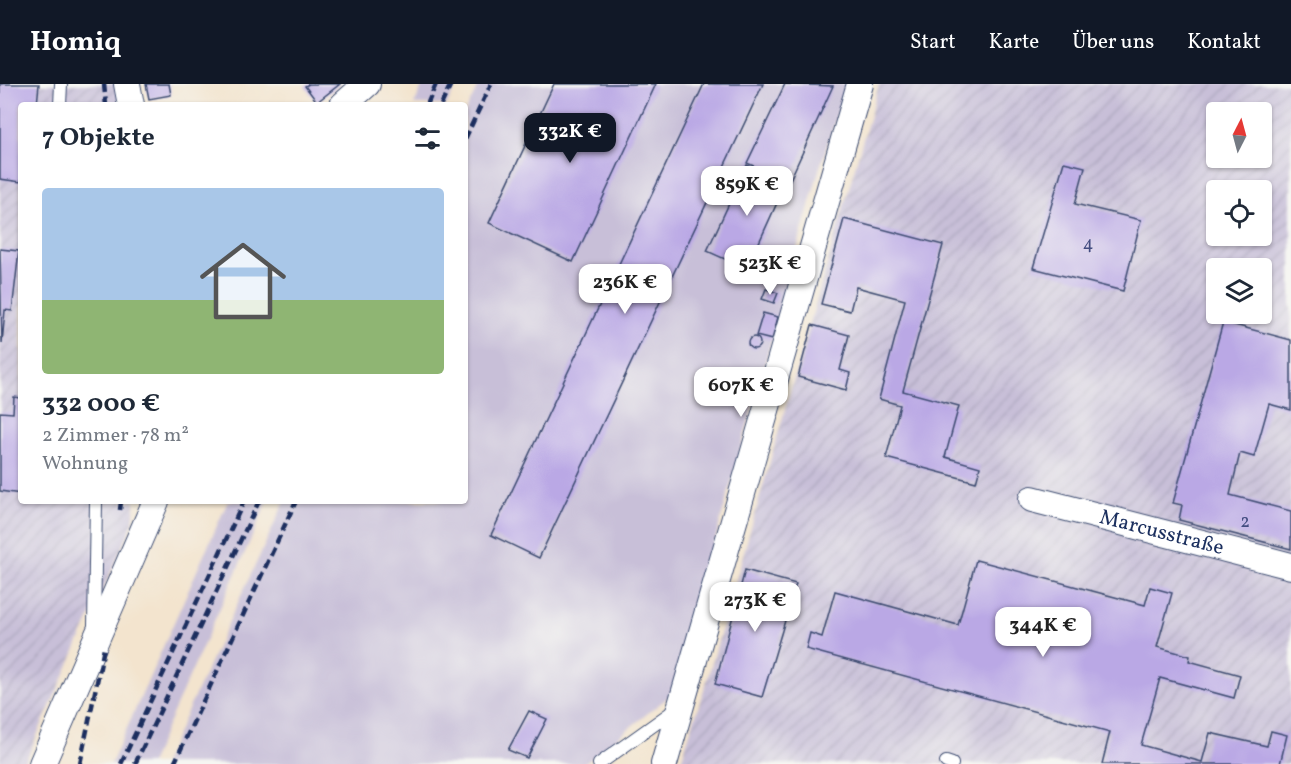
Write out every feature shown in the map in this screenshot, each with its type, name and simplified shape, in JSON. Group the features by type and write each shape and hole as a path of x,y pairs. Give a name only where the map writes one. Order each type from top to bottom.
{"street":[{"path":"127,84 130,102"},
{"path":"347,102 367,84"},
{"path":"664,764 860,84"},
{"name":"Marcusstraße","path":"1032,499 1291,566"},
{"path":"42,764 155,504"}],"lane":[{"path":"60,102 61,84"},
{"path":"93,643 96,504"},
{"path":"599,764 681,705"}],"shaded area":[{"path":"0,84 119,84 122,102 18,102 18,504 135,504 133,523 24,764 0,764"},
{"path":"423,84 457,84 448,102 415,102"},
{"path":"479,84 847,84 819,170 672,694 584,764 163,764 284,504 468,504 468,107"},
{"path":"879,84 1291,84 1291,764 680,764 707,680"},
{"path":"227,504 267,504 150,764 111,764"}],"building":[{"path":"0,84 39,84 37,102 18,102 18,182 0,179"},
{"path":"146,84 169,84 171,95 149,99"},
{"path":"340,84 317,102 305,86"},
{"path":"554,84 656,84 573,262 489,223"},
{"path":"704,84 763,84 539,558 491,535"},
{"path":"785,84 833,86 789,182 747,163"},
{"path":"1064,162 1085,167 1075,204 1141,220 1123,291 1033,268"},
{"path":"747,165 786,183 747,269 707,251"},
{"path":"844,219 943,245 903,391 959,406 945,457 980,467 976,482 886,458 900,405 879,399 905,300 856,287 850,311 821,304"},
{"path":"0,249 18,251 12,311 5,310 2,344"},
{"path":"766,289 778,293 774,303 762,299"},
{"path":"763,313 778,317 772,340 756,336"},
{"path":"1222,324 1231,324 1291,340 1291,410 1269,404 1254,457 1240,453 1230,495 1291,511 1291,549 1179,520 1182,505 1173,503"},
{"path":"812,325 849,335 840,370 850,373 846,390 798,377"},
{"path":"756,337 760,343 756,349 752,349 748,341"},
{"path":"14,397 18,398 18,494 0,491 0,412 13,413"},
{"path":"976,560 1145,605 1150,587 1172,593 1157,647 1190,656 1189,661 1240,675 1234,698 1160,678 1141,745 1202,762 1210,733 1267,746 1271,731 1287,735 1280,764 1102,764 1110,732 806,649 810,633 822,637 835,591 958,625"},
{"path":"745,570 796,584 762,697 715,684"},
{"path":"529,711 547,719 527,758 508,750"}],"railway":[{"path":"104,84 106,102"},
{"path":"428,102 436,84"},
{"path":"442,102 451,84"},
{"path":"468,133 491,84"},
{"path":"120,510 121,504"},
{"path":"121,764 243,504"},
{"path":"135,764 258,504"},
{"path":"174,764 295,504"},
{"path":"80,764 104,648"}]}
